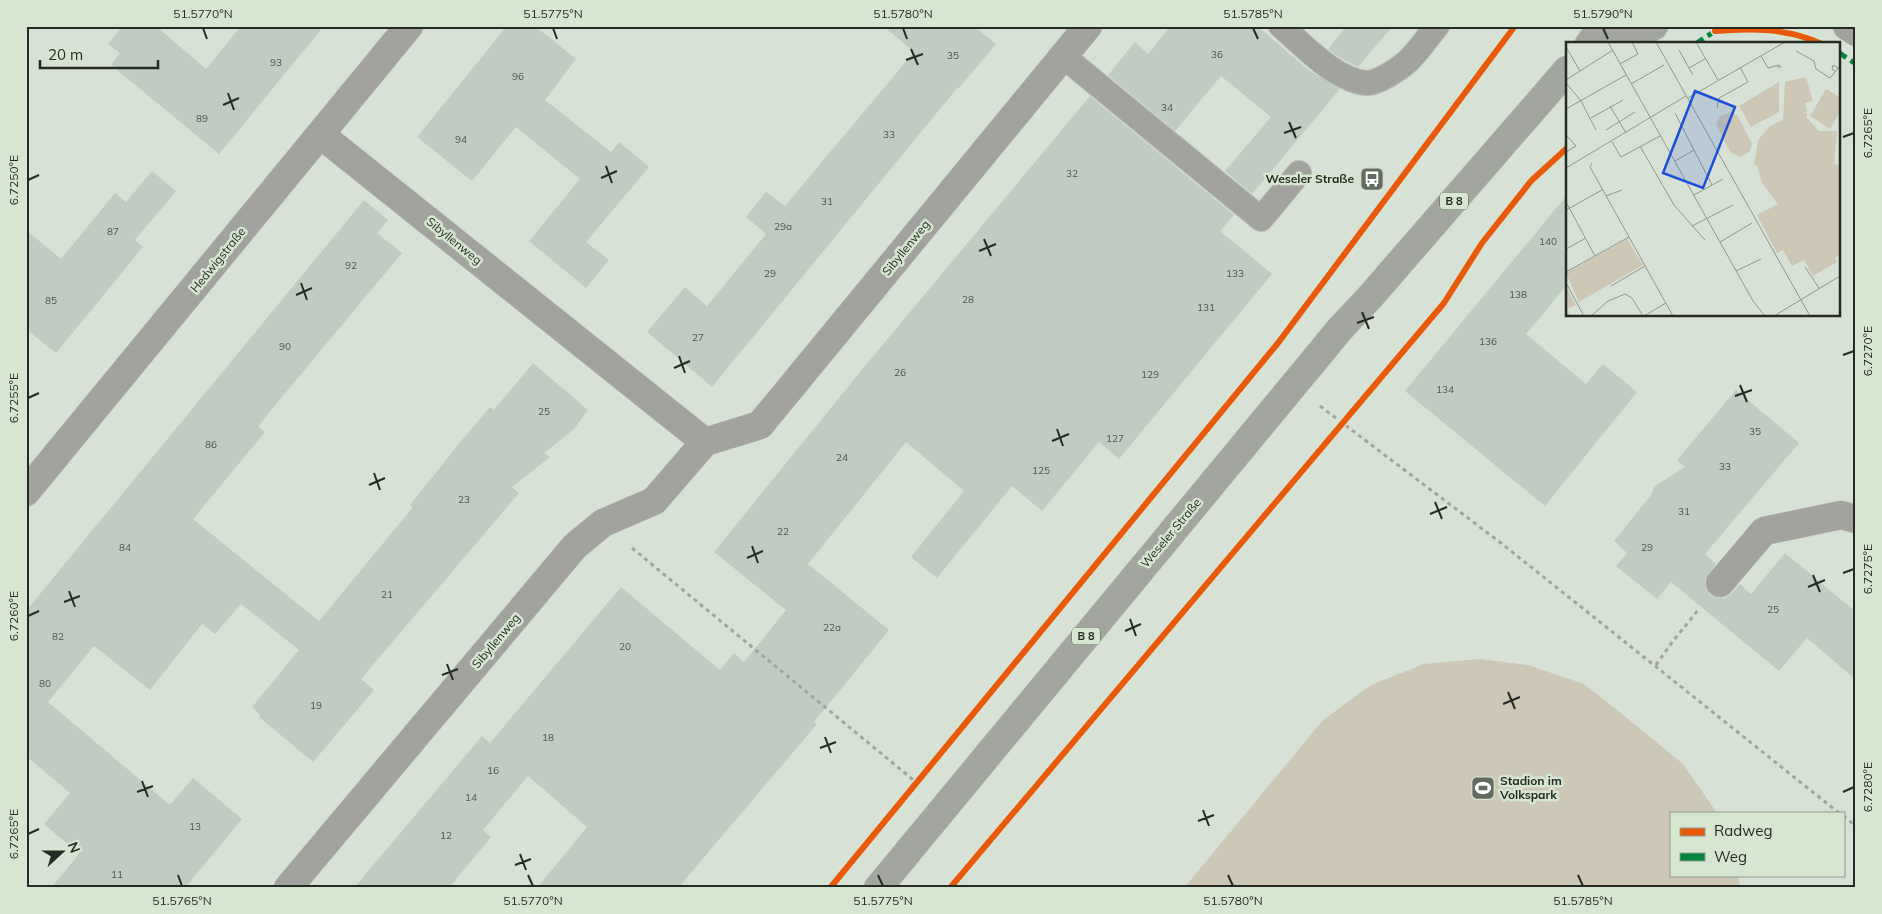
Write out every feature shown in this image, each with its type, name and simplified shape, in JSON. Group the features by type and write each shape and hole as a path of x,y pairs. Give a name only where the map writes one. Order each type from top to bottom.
{"main road":[{"path":"1591,42 1603,26"},
{"path":"1620,42 1654,26"},
{"path":"1847,26 1856,32"},
{"name":"Weseler Straße","path":"878,888 1340,329 1566,71"}],"street":[{"name":"Hedwigstraße","path":"26,492 409,26"},
{"name":"Sibyllenweg","path":"288,888 576,546 602,523 654,501 705,442 760,425 1088,26"},
{"name":"Sibyllenweg","path":"321,135 705,442"},
{"path":"1720,583 1764,531 1841,515 1856,519"}],"lane":[{"path":"1281,26 1329,67 1351,79 1368,83 1391,74 1408,61 1436,26"},
{"path":"1063,56 1262,219 1299,173"}],"path":[{"path":"1294,385 1342,424 1501,543 1838,812"},
{"path":"602,523 917,783"},
{"path":"1656,665 1720,583"},
{"path":"1844,817 1856,826"}],"shaded area":[{"name":"Stadion im Volkspark","path":"1479,659 1528,665 1584,684 1683,764 1716,812 1670,812 1670,876 1737,876 1741,888 1184,888 1323,720 1371,685 1424,664"}],"building":[{"path":"123,26 156,26 206,69 241,26 324,26 219,154 111,65 120,53 108,44"},
{"path":"507,26 535,26 576,59 545,100 611,152 619,142 649,167 586,242 609,260 586,288 529,241 580,179 516,127 472,181 417,137"},
{"path":"883,26 974,26 996,44 958,87 712,387 647,332 685,287 707,306 766,234 746,217 766,192 785,206 914,52"},
{"path":"1171,26 1257,26 1310,71 1340,89 1252,194 1225,171 1271,117 1221,76 1175,131 1108,75 1135,42 1148,54"},
{"path":"1347,26 1393,26 1358,67 1340,58 1328,49"},
{"path":"1090,96 1234,215 1220,231 1272,274 1119,459 1099,442 1042,511 1012,486 937,578 911,557 964,491 906,442 808,564 889,630 814,722 817,724 678,888 537,888 587,827 528,776 483,830 491,837 449,888 354,888 482,736 490,743 621,587 720,670 734,653 744,662 786,610 714,552 860,372"},
{"path":"152,171 176,191 135,240 143,247 56,353 26,329 26,230 61,259 115,193 126,202"},
{"path":"1566,196 1566,286 1526,334 1586,384 1603,364 1637,392 1545,506 1405,391"},
{"path":"364,200 388,220 377,233 402,253 258,426 265,432 193,519 319,621 413,507 410,505 458,445 490,407 494,410 533,363 588,410 574,429 544,453 550,457 512,487 519,493 361,679 374,690 313,762 259,717 260,715 252,707 299,650 241,604 215,634 202,624 150,690 94,646 48,702 170,805 193,778 242,819 185,888 51,888 79,854 44,824 70,793 26,756 26,611"},
{"path":"1736,390 1799,443 1705,554 1716,564 1705,580 1706,589 1710,595 1725,598 1740,584 1751,594 1785,553 1856,612 1856,680 1807,638 1779,671 1671,582 1657,599 1616,566 1627,553 1614,541 1651,495 1655,486 1685,467 1677,460"}],"marked path":[{"path":"1698,42 1715,31 1713,28"},
{"path":"1840,53 1856,64"}],"cycle path":[{"path":"830,888 1278,343 1515,26"},
{"path":"1715,31 1769,30 1796,35 1817,42"},
{"path":"950,888 1444,303 1482,243 1531,181 1566,149"}],"place":[{"name":"Weseler Straße","path":"1372,179"},
{"name":"Stadion im Volkspark","path":"1483,788"}]}
